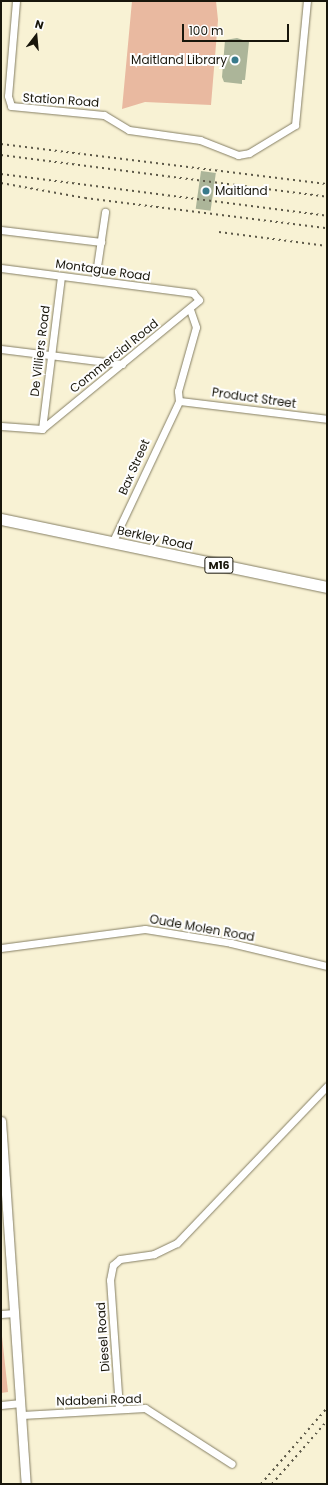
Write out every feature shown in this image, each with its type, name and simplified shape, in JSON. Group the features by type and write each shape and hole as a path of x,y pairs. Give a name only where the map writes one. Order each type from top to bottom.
{"main road":[{"name":"Berkley Road","path":"1,519 327,587"}],"street":[{"name":"Station Road","path":"16,1 4,95 12,107 104,115 130,130 200,140 234,155 249,153 295,124 306,1"},
{"path":"95,280 105,212"},
{"path":"1,230 101,242"},
{"name":"Montague Road","path":"1,268 192,293 200,300"},
{"name":"De Villiers Road","path":"42,429 61,276"},
{"name":"Commercial Road","path":"42,429 190,310 200,300"},
{"path":"178,401 178,391 196,327 190,310"},
{"path":"1,349 122,364"},
{"name":"Product Street","path":"178,401 327,419"},
{"name":"Bax Street","path":"112,542 178,401"},
{"path":"1,426 42,429"},
{"name":"Oude Molen Road","path":"1,948 145,929 231,943 327,966"},
{"name":"Diesel Road","path":"119,1408 110,1280 113,1265 125,1257 154,1254 177,1244 327,1086"},
{"path":"1,1121 26,1484"},
{"path":"1,1314 15,1313"},
{"path":"1,1405 21,1403"},
{"name":"Ndabeni Road","path":"22,1415 119,1408 153,1411 232,1464"}],"shaded area":[{"path":"132,1 216,1 218,20 211,105 145,102 122,109"},
{"path":"1,1327 8,1392 1,1393"}],"building":[{"name":"Maitland Library","path":"237,38 249,42 245,80 242,80 242,84 224,82 222,77 225,40"},
{"path":"201,171 216,173 211,211 196,209"}],"railway":[{"path":"1,144 327,184"},
{"path":"1,155 327,197"},
{"path":"1,174 327,216"},
{"path":"1,183 85,198 327,228"},
{"path":"219,232 327,246"},
{"path":"261,1484 327,1408"},
{"path":"272,1484 327,1421"}],"place":[{"name":"Maitland Library","path":"235,60"},
{"name":"Maitland","path":"206,191"}]}
